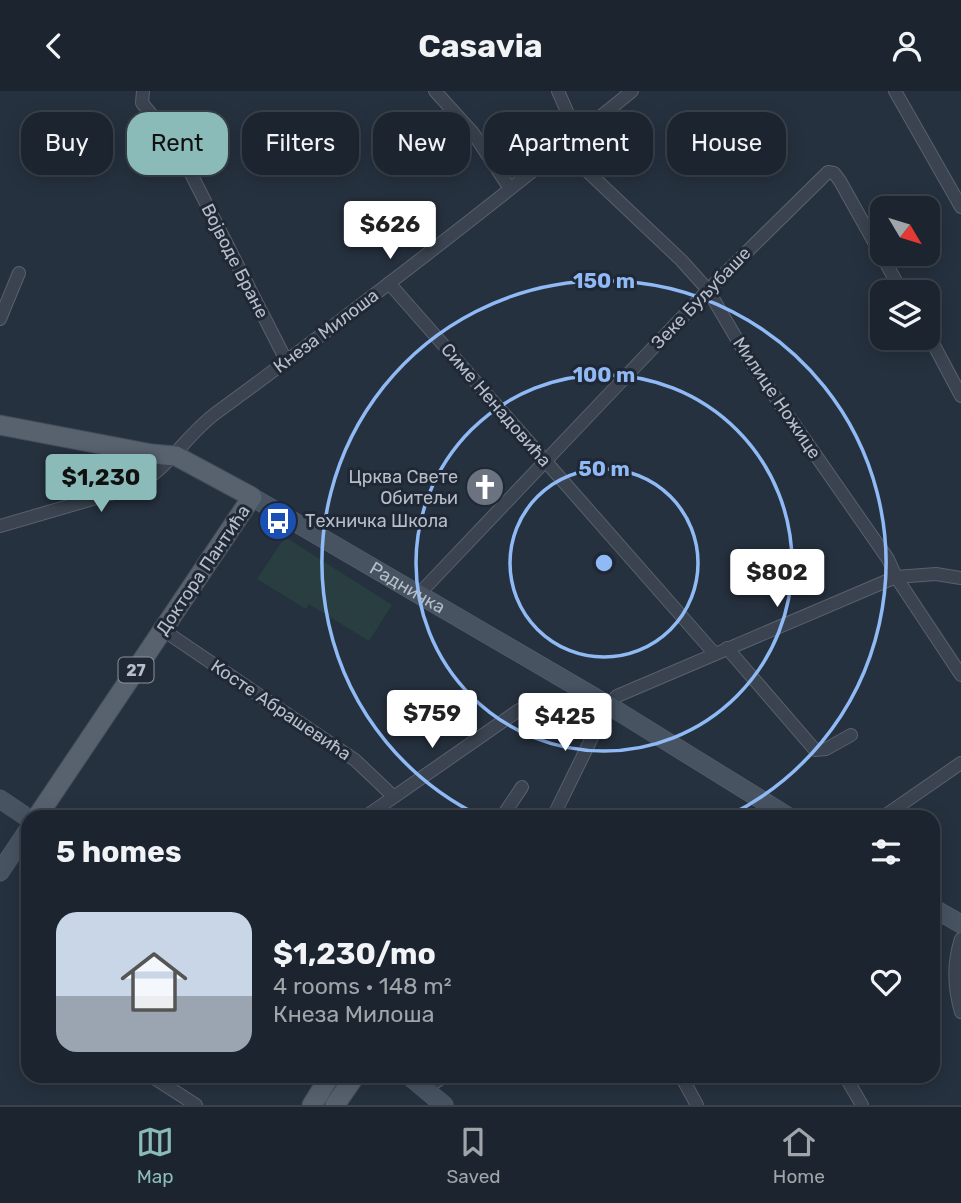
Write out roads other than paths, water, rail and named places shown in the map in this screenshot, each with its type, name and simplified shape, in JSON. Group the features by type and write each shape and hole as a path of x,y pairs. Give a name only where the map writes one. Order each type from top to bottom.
{"main road":[{"name":"Радничка","path":"0,425 152,454 176,456 252,497"},
{"name":"Доктора Пантића","path":"42,810 252,497"},
{"path":"312,1105 326,1083"},
{"path":"335,1105 350,1083"}],"street":[{"name":"Војводе Бране","path":"143,91 142,103 180,153 287,362"},
{"path":"435,91 473,133 509,187"},
{"path":"558,91 567,112"},
{"name":"Кнеза Милоша","path":"605,112 632,91"},
{"path":"895,91 961,207"},
{"name":"Зеке Буљубаше","path":"420,593 708,290 830,171 840,181 895,280"},
{"name":"Кнеза Милоша","path":"0,526 134,487 158,472 176,456 203,422 287,362 525,175"},
{"name":"Милице Ножице","path":"591,175 681,260 708,290 748,358 888,559 896,577 961,675"},
{"path":"0,319 19,273"},
{"name":"Симе Ненадовића","path":"389,283 714,653"},
{"path":"937,350 961,396"},
{"name":"Радничка","path":"252,497 420,593 778,810"},
{"path":"557,810 608,705 628,691 896,577 936,575 961,578"},
{"name":"Косте Абрашевића","path":"163,630 355,760 393,796"},
{"path":"727,648 815,750 826,749 851,735"},
{"path":"374,810 519,710"},
{"path":"893,810 961,764"},
{"path":"507,810 522,787"},
{"path":"0,799 21,813"},
{"path":"0,872 21,840"},
{"path":"940,912 961,924"},
{"path":"961,939 955,958 955,974 961,1012"},
{"path":"162,1083 196,1105"},
{"path":"417,1083 444,1105"},
{"path":"424,1089 434,1083"},
{"path":"685,1083 697,1105"},
{"path":"849,1083 862,1105"}],"place":[{"name":"Црква Свете Обитељи","path":"485,487"},
{"name":"Техничка Школа","path":"278,521"}]}
